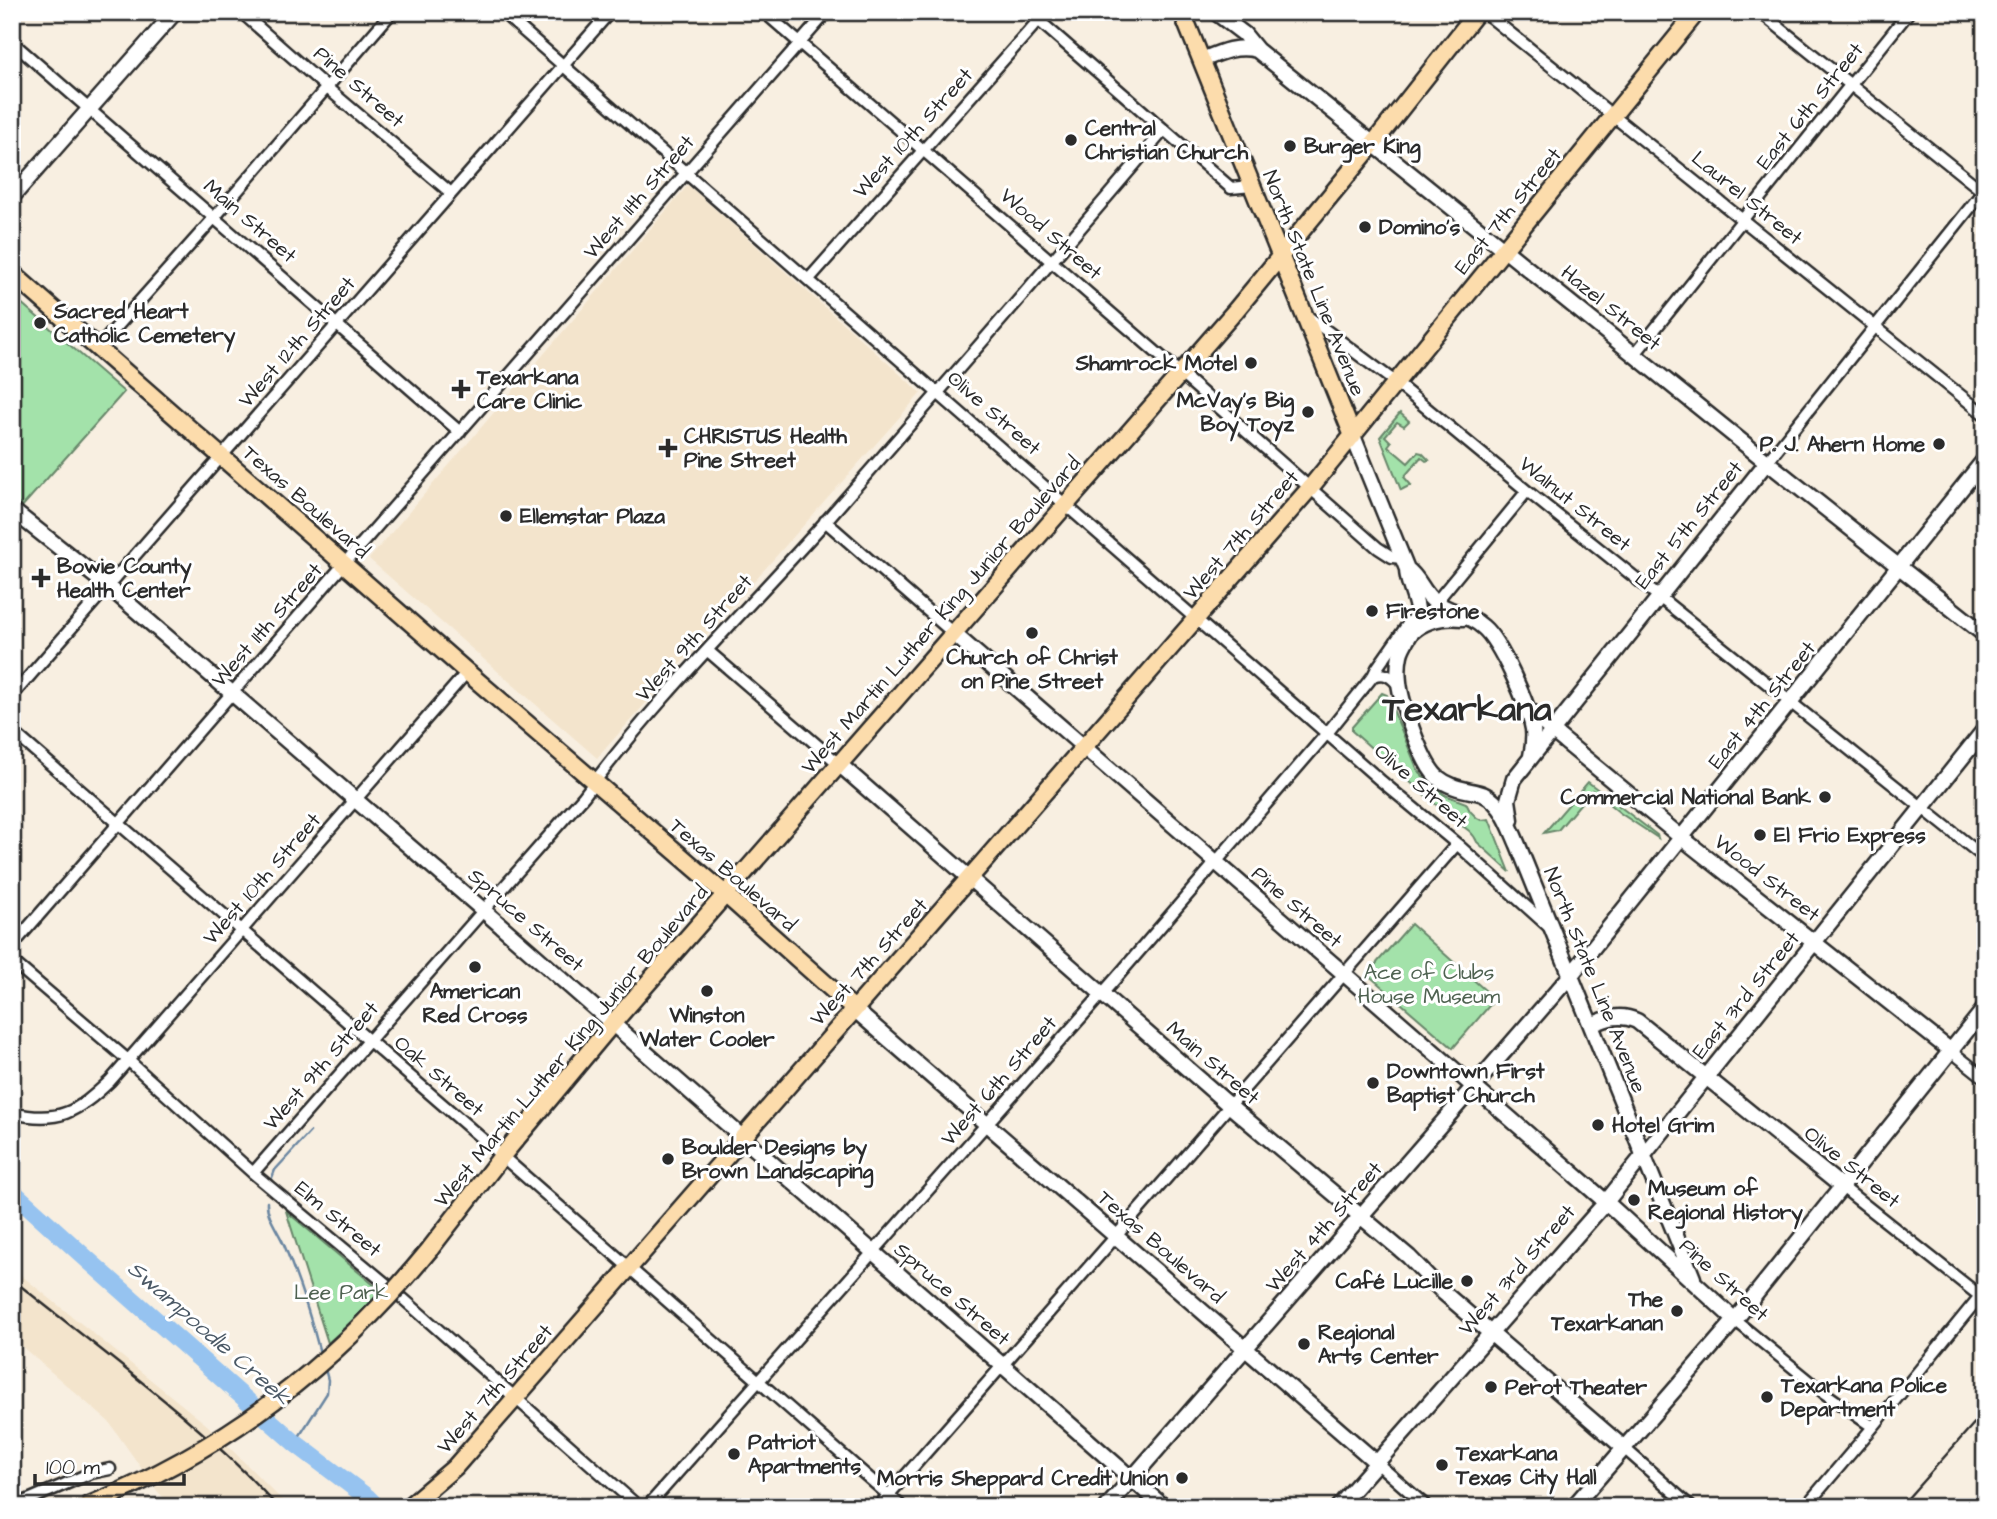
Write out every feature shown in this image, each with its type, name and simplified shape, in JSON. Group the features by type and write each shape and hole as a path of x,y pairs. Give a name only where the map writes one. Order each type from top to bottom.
{"main road":[{"name":"North State Line Avenue","path":"1182,12 1353,436"},
{"name":"West Martin Luther King Junior Boulevard","path":"85,1507 131,1488 191,1456 258,1414 316,1368 399,1288 502,1156 612,1024 1180,373 1373,144 1477,12"},
{"name":"East 7th Street","path":"1353,436 1697,12"},
{"name":"Texas Boulevard","path":"12,273 854,1009"},
{"name":"West 7th Street","path":"408,1507 455,1467 515,1399 1353,436"}],"street":[{"path":"12,197 175,12"},
{"name":"Pine Street","path":"241,12 451,193"},
{"path":"97,349 392,12"},
{"name":"Olive Street","path":"502,12 1380,780 1457,844 1552,930"},
{"name":"West 12th Street","path":"12,696 610,12"},
{"name":"Wood Street","path":"764,12 1378,548 1405,564"},
{"name":"West 11th Street","path":"12,946 827,12"},
{"path":"1029,12 1042,16 1164,130 1231,188 1252,186"},
{"name":"Hazel Street","path":"1215,12 1244,34 1257,50 1373,144 1985,635"},
{"name":"Laurel Street","path":"1484,12 1985,415"},
{"path":"1760,12 1984,191"},
{"name":"East 6th Street","path":"1635,354 1909,12"},
{"name":"West 10th Street","path":"809,279 1042,16"},
{"name":"Main Street","path":"12,42 460,432"},
{"path":"1202,60 1234,48 1257,50"},
{"name":"West 9th Street","path":"253,1173 1164,130"},
{"name":"East 5th Street","path":"1531,757 1984,191"},
{"name":"Walnut Street","path":"1304,314 1395,382 1985,858"},
{"name":"North State Line Avenue","path":"1353,436 1405,564 1407,580 1416,604 1417,617 1400,653 1399,686 1404,707 1431,771 1450,785 1478,792 1499,806 1518,845 1696,1286"},
{"name":"East 4th Street","path":"1571,975 1985,460"},
{"path":"1436,602 1527,491"},
{"name":"Spruce Street","path":"12,510 109,587 233,694 1164,1507"},
{"name":"Pine Street","path":"825,521 1606,1202 1735,1320 1823,1392 1873,1427"},
{"name":"North State Line Avenue","path":"1405,564 1436,602 1478,622 1492,636 1526,707 1532,727 1531,757 1514,779 1508,808 1518,845"},
{"name":"West 6th Street","path":"648,1507 1102,993 1328,732 1373,676 1409,623 1416,604"},
{"path":"1412,632 1422,624 1439,618 1460,617 1478,622"},
{"name":"Main Street","path":"708,651 1229,1105 1409,1257 1429,1280 1691,1507"},
{"name":"West 10th Street","path":"12,1113 47,1117 67,1114 80,1107 110,1082 467,672"},
{"path":"1373,676 1388,676 1399,686"},
{"name":"Wood Street","path":"1526,707 1682,838 1985,1078"},
{"name":"East 3rd Street","path":"1643,1155 1985,729"},
{"name":"Oak Street","path":"12,731 902,1507"},
{"path":"1478,792 1495,789 1514,779"},
{"path":"878,1507 1457,844"},
{"name":"Elm Street","path":"12,961 129,1061 253,1173 391,1287 639,1507"},
{"name":"West 4th Street","path":"1107,1507 1571,975"},
{"path":"1573,1507 1735,1320 1985,1008"},
{"name":"Texas Boulevard","path":"854,1009 1427,1507"},
{"name":"Olive Street","path":"1591,1025 1614,1017 1628,1017 1637,1021 1841,1186 1982,1293"},
{"name":"West 3rd Street","path":"1338,1507 1606,1202 1643,1155"},
{"path":"1805,1507 1982,1293"},
{"path":"12,1507 91,1473 110,1469"}],"shaded area":[{"name":"CHRISTUS Health Pine Street","path":"688,185 921,393 597,758 369,559"},
{"path":"12,1268 207,1425 289,1507 174,1507 158,1492 109,1422 12,1338"}],"green space":[{"path":"12,295 124,392 20,509 12,502"},
{"path":"1400,413 1409,421 1404,426 1397,422 1385,436 1391,442 1388,446 1408,463 1418,452 1429,460 1421,457 1404,477 1411,485 1401,490 1380,437"},
{"path":"1382,693 1387,695 1417,768 1425,779 1445,795 1466,803 1477,818 1489,819 1510,872 1477,842 1469,831 1352,731 1352,727"},
{"path":"1588,782 1658,838 1620,813 1592,790 1558,830 1544,833"},
{"name":"Ace of Clubs House Museum","path":"1411,924 1495,999 1453,1048 1367,974"},
{"name":"Lee Park","path":"286,1211 381,1291 328,1343"}],"waterway":[{"path":"271,1180 275,1170 310,1132"},
{"name":"Swampoodle Creek","path":"12,1191 295,1443 377,1507"},
{"path":"267,1202 267,1208 300,1286 320,1353"},
{"path":"295,1443 327,1393 325,1369"}],"railway":[{"path":"12,1279 183,1416 248,1475 278,1507"},
{"path":"1900,1507 1985,1411"}],"place":[{"name":"Central Christian Church","path":"1071,140"},
{"name":"Burger King","path":"1290,146"},
{"name":"Domino's","path":"1365,227"},
{"name":"Sacred Heart Catholic Cemetery","path":"40,323"},
{"name":"Shamrock Motel","path":"1251,363"},
{"name":"Texarkana Care Clinic","path":"461,389"},
{"name":"McVay's Big Boy Toyz","path":"1308,412"},
{"name":"P. J. Ahern Home","path":"1939,444"},
{"name":"CHRISTUS Health Pine Street","path":"668,448"},
{"name":"Ellemstar Plaza","path":"506,516"},
{"name":"Bowie County Health Center","path":"41,578"},
{"name":"Firestone","path":"1372,611"},
{"name":"Church of Christ on Pine Street","path":"1032,633"},
{"name":"Commercial National Bank","path":"1825,797"},
{"name":"El Frio Express","path":"1760,835"},
{"name":"American Red Cross","path":"475,967"},
{"name":"Winston Water Cooler","path":"707,991"},
{"name":"Downtown First Baptist Church","path":"1373,1083"},
{"name":"Hotel Grim","path":"1598,1125"},
{"name":"Boulder Designs by Brown Landscaping","path":"668,1159"},
{"name":"Museum of Regional History","path":"1634,1200"},
{"name":"Café Lucille","path":"1467,1281"},
{"name":"The Texarkanan","path":"1677,1311"},
{"name":"Regional Arts Center","path":"1304,1344"},
{"name":"Perot Theater","path":"1491,1387"},
{"name":"Texarkana Police Department","path":"1767,1397"},
{"name":"Patriot Apartments","path":"734,1454"},
{"name":"Texarkana Texas City Hall","path":"1442,1465"},
{"name":"Morris Sheppard Credit Union","path":"1182,1478"}],"district":[{"name":"Texarkana","path":"1467,709"}]}
